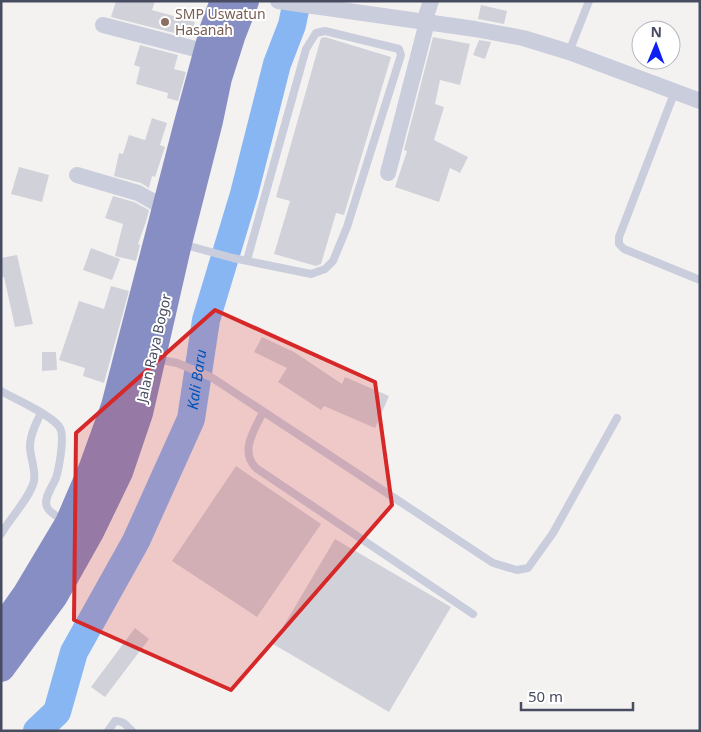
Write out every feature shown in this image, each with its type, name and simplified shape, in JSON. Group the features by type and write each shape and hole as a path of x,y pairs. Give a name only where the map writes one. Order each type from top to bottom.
{"highway":[{"name":"Jalan Raya Bogor","path":"1,630 26,595 69,523 93,467 115,406 165,208 207,52 224,1"},
{"name":"Jalan Raya Bogor","path":"1,668 54,596 90,532 119,472 139,413 165,360 189,246 209,121 218,78 244,1"}],"street":[{"path":"279,1 475,29 523,38 569,52 700,101"},
{"path":"388,173 431,1"},
{"path":"103,25 207,52"},
{"path":"77,175 138,193 165,208"}],"lane":[{"path":"569,52 589,1"},
{"path":"189,246 233,258 311,274 324,269 333,261 347,226 401,55 399,49 325,31 316,33 306,49 247,260"},
{"path":"675,91 619,237 619,244 624,249 700,280"},
{"path":"165,360 211,377 494,563 517,570 528,568 553,533 617,418"},
{"path":"1,391 54,421 60,428 62,434 56,478 46,500 46,506 51,513 69,523"},
{"path":"264,412 255,429 248,450 250,462 256,468 473,614"},
{"path":"1,534 30,492 34,480 30,445 32,434 41,413"},
{"path":"108,731 115,721 119,720 132,731"}],"highlighted area":[{"path":"215,310 375,382 392,505 231,690 74,620 76,433"}],"building":[{"path":"116,1 155,1 152,10 195,22 190,37 111,17"},
{"path":"481,5 507,11 504,24 478,19"},
{"path":"325,37 391,57 344,215 336,213 321,264 316,266 274,254 290,201 276,197 321,38"},
{"path":"433,37 470,44 460,85 440,80 435,104 444,107 434,140 468,157 460,173 450,168 439,202 395,187 407,151 404,150"},
{"path":"479,40 491,42 485,59 473,55"},
{"path":"140,45 178,55 174,69 186,72 178,101 167,98 168,93 136,84 140,67 134,65"},
{"path":"152,118 167,123 160,145 165,147 155,177 152,176 149,188 141,183 114,176 119,153 123,154 129,135 145,140"},
{"path":"19,167 49,175 42,202 11,194"},
{"path":"113,196 134,202 149,210 138,244 140,245 136,261 115,256 123,224 105,218"},
{"path":"91,248 120,259 112,280 83,270"},
{"path":"17,255 33,324 15,327 4,277 1,277 1,258"},
{"path":"111,286 129,291 104,383 83,376 85,368 59,360 79,301 104,309"},
{"path":"262,337 294,352 342,384 345,377 389,396 375,428 324,406 321,410 278,382 287,368 254,352"},
{"path":"42,352 56,352 57,370 42,371"},
{"path":"236,466 321,524 257,617 172,561"},
{"path":"335,539 451,607 389,712 273,644"},
{"path":"135,628 149,639 105,697 91,687"}],"waterway":[{"name":"Kali Baru","path":"37,731 57,712 74,652 136,541 191,419 206,320 244,194 277,64 292,25 297,1"}],"place":[{"name":"SMP Uswatun Hasanah","path":"165,22"}]}
